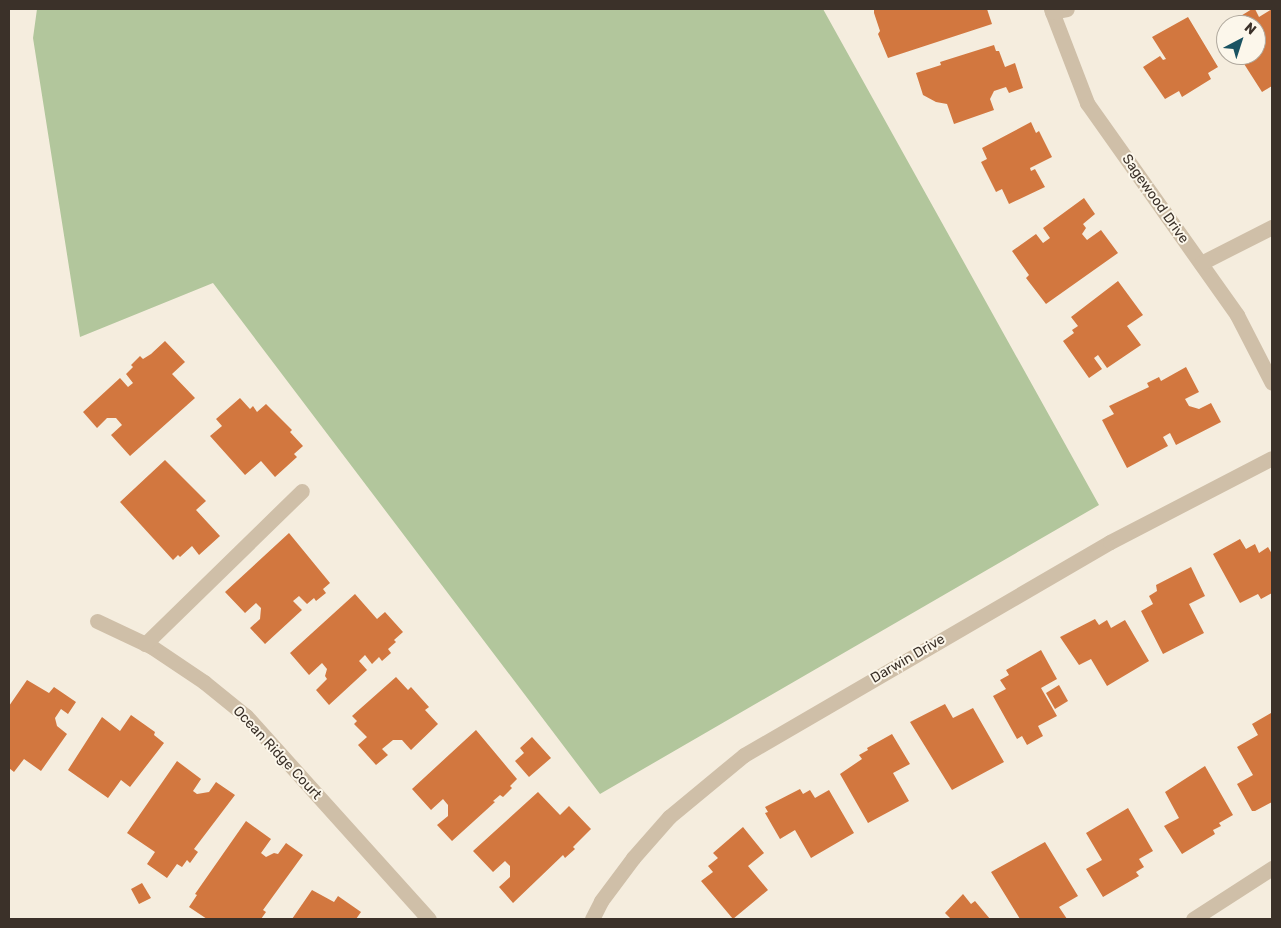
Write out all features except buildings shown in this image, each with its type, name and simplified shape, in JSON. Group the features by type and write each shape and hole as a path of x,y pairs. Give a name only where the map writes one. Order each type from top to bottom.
{"street":[{"name":"Sagewood Drive","path":"1056,10 1087,103 1237,315 1272,383"},
{"path":"1201,263 1272,227"},
{"name":"Darwin Drive","path":"592,919 601,901 633,858 669,817 744,755 1110,542 1272,458"},
{"path":"145,644 302,492"},
{"name":"Ocean Ridge Court","path":"97,621 145,644 204,682 246,716 429,919"},
{"path":"1193,919 1272,868"}],"green space":[{"path":"37,9 823,9 1099,505 600,794 213,283 80,337 33,38"}]}
